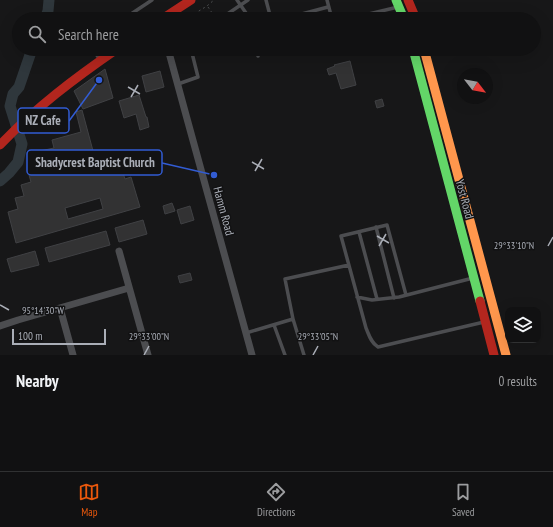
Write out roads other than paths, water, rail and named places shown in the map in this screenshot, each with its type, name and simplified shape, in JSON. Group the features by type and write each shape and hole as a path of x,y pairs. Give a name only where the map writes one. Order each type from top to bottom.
{"main road":[{"path":"171,12 186,1"},
{"path":"397,3 409,2 413,12"},
{"path":"1,144 32,114 69,83 106,56"},
{"name":"Yost Road","path":"414,56 494,355"},
{"name":"Yost Road","path":"426,56 506,355"},
{"path":"426,100 437,98"},
{"path":"457,216 468,213"}],"street":[{"name":"Hamm Road","path":"170,56 252,355"},
{"path":"118,251 148,355"},
{"path":"0,326 129,288"},
{"path":"60,308 72,355"}],"lane":[{"path":"134,12 152,0"},
{"path":"237,0 245,12"},
{"path":"230,12 248,0"},
{"path":"266,0 269,12"},
{"path":"327,0 330,12"},
{"path":"369,12 397,3"},
{"path":"309,12 328,7"},
{"path":"97,56 100,60"},
{"path":"178,84 198,77 193,56"},
{"path":"406,295 387,225 341,236 366,328 372,341 378,347 486,322"},
{"path":"376,227 394,298"},
{"path":"359,232 377,299"},
{"path":"304,355 293,319 285,279 349,265"},
{"path":"357,297 372,300 394,298 474,278"},
{"path":"246,334 293,319"},
{"path":"274,325 284,355"}],"waterway":[{"path":"48,12 49,0"},
{"path":"0,181 18,162 22,144 10,106 13,94 19,87 30,56"}],"place":[{"name":"NZ Cafe","path":"99,80"},
{"name":"Shadycrest Baptist Church","path":"214,175"}]}
